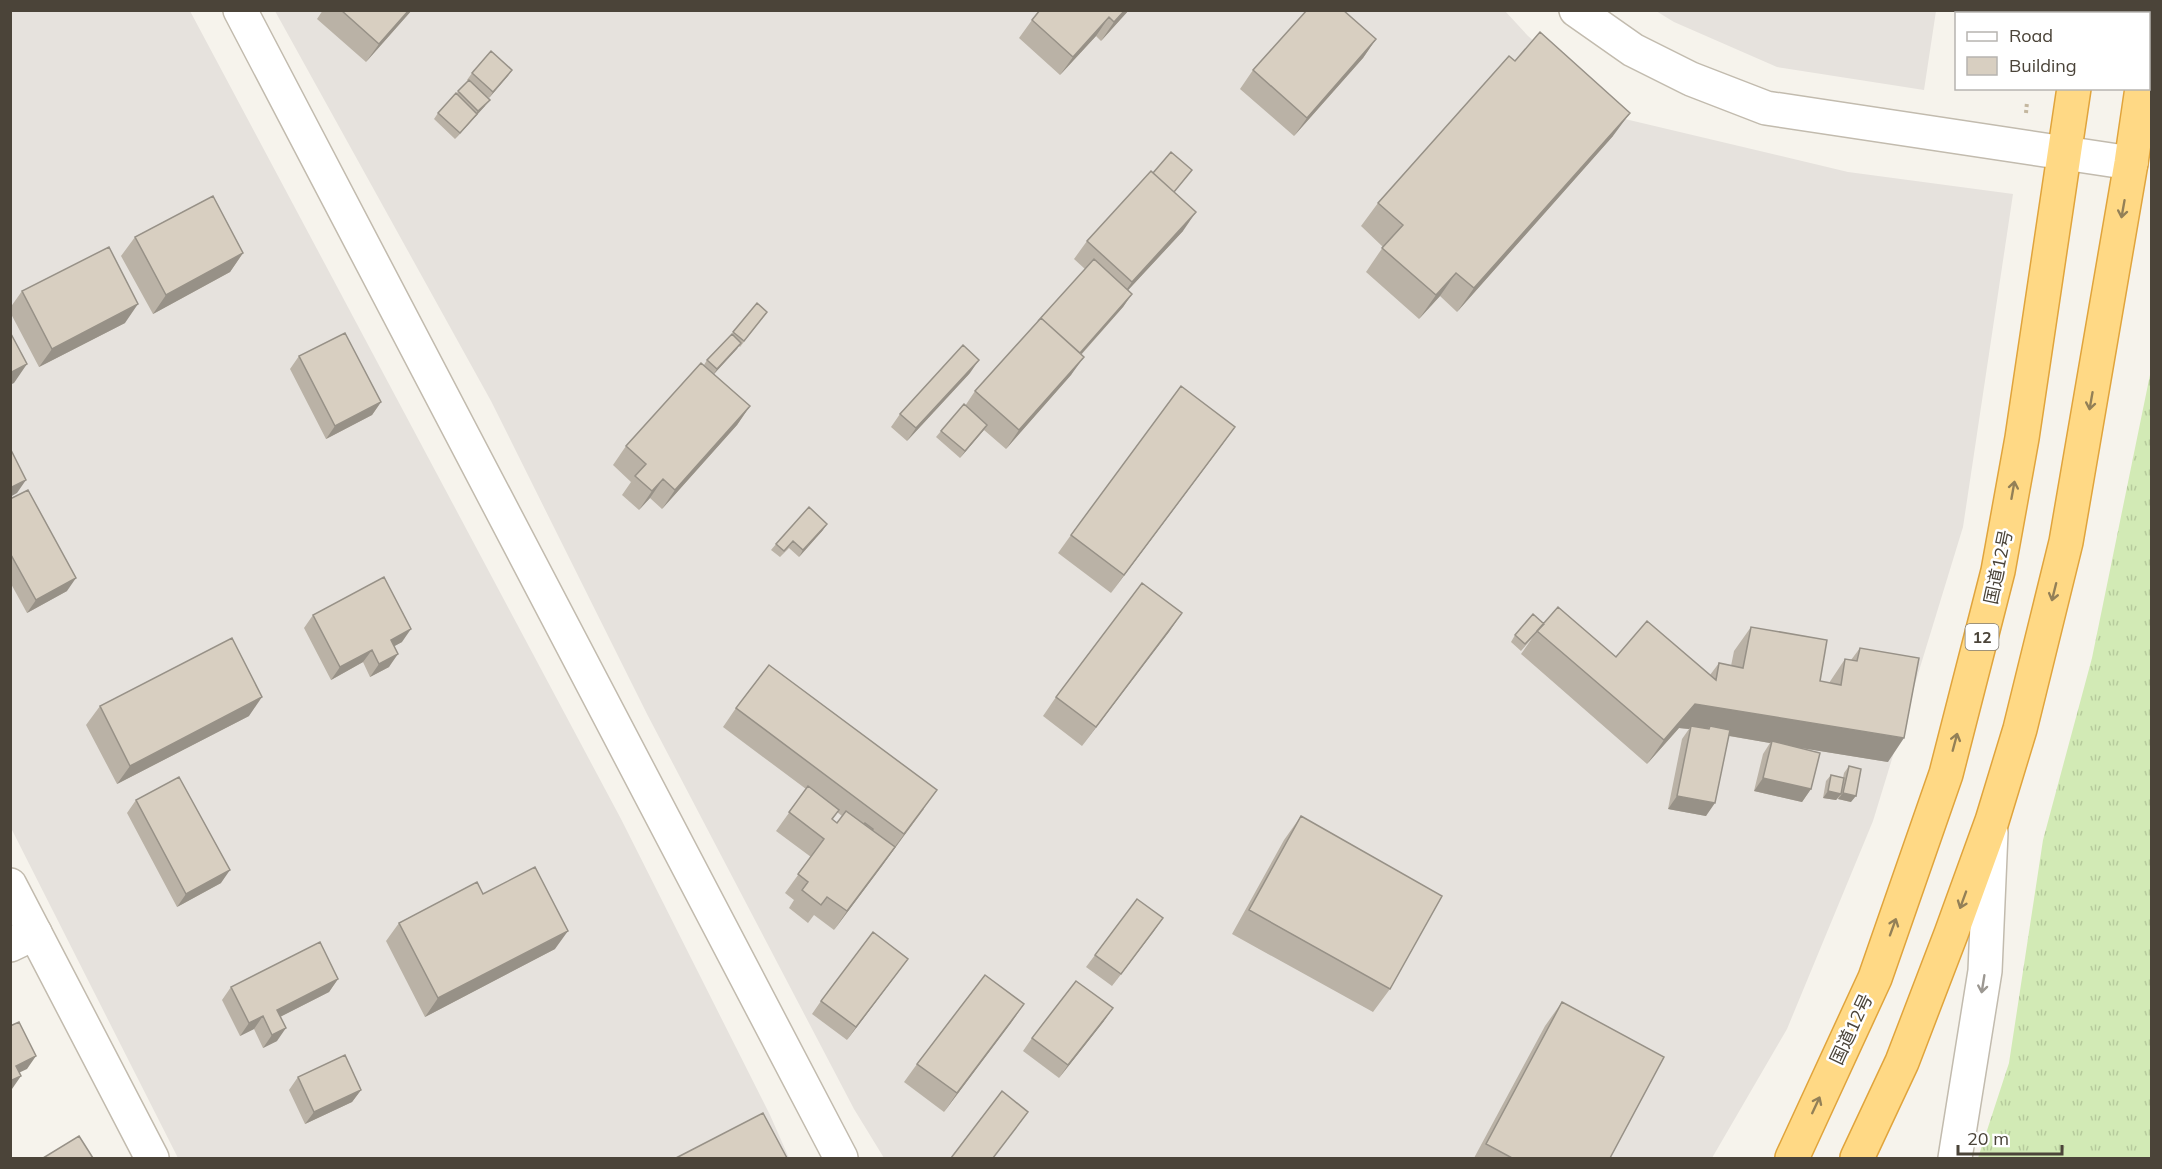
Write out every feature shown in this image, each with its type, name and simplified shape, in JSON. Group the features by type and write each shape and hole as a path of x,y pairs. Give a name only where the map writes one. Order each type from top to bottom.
{"highway":[{"name":"国道12号","path":"1792,1158 1875,978 1946,774 1998,571 2022,438 2074,90"},
{"path":"1857,1158 1902,1062 1992,821 2020,729 2066,542 2142,90"}],"street":[{"path":"240,10 841,1158"},
{"path":"1576,10 1633,50 1691,79 1767,108 2131,163"},
{"path":"1955,1158 1985,971 1992,821"},
{"path":"10,885 23,939 153,1158"}],"shaded area":[{"path":"11,11 190,11 621,819 770,1115 789,1158 178,1158 11,828"},
{"path":"275,11 1505,11 1528,36 1625,119 1848,172 2013,194 1963,527 1873,821 1787,1029 1712,1158 884,1158 854,1109 647,714 491,401"},
{"path":"1656,11 1936,11 1924,90 1777,67 1674,22"}],"green space":[{"path":"2151,370 2151,1158 1978,1158 2009,1063 2043,840 2092,658"}],"building":[{"path":"341,10 409,10 379,44"},
{"path":"1040,10 1125,10 1114,22 1109,17 1073,57 1032,20"},
{"path":"1307,10 1343,10 1376,39 1307,118 1253,70"},
{"path":"1540,32 1630,113 1474,288 1456,273 1436,295 1382,248 1403,225 1378,203 1509,56 1515,61"},
{"path":"491,51 512,70 493,92 472,73"},
{"path":"469,80 490,100 478,111 458,91"},
{"path":"456,93 477,114 460,133 438,113"},
{"path":"1171,152 1192,170 1174,192 1153,173"},
{"path":"1151,171 1196,212 1132,282 1087,241"},
{"path":"213,196 243,253 166,295 135,237"},
{"path":"109,247 138,304 52,349 22,291"},
{"path":"1094,259 1132,294 1080,353 1041,318 1038,321"},
{"path":"757,303 767,312 744,341 733,332"},
{"path":"1041,318 1084,357 1019,430 975,391"},
{"path":"10,332 27,364 10,373"},
{"path":"345,333 381,402 335,426 299,356"},
{"path":"732,334 741,343 717,369 707,360"},
{"path":"963,345 979,360 916,428 900,414"},
{"path":"701,363 750,406 675,490 663,479 652,491 635,476 646,464 626,446"},
{"path":"1181,386 1235,427 1124,575 1071,535"},
{"path":"964,404 987,425 965,451 941,431"},
{"path":"10,448 26,480 10,488"},
{"path":"28,490 76,578 36,600 10,553 10,499"},
{"path":"809,507 827,524 803,550 793,541 784,551 776,544"},
{"path":"384,577 411,629 391,640 398,654 379,664 372,650 340,667 313,615"},
{"path":"1142,583 1182,613 1096,727 1056,697"},
{"path":"1558,607 1616,657 1647,621 1716,680 1719,663 1743,668 1751,627 1827,640 1820,681 1841,685 1845,659 1857,661 1860,648 1919,658 1904,738 1695,704 1664,740 1537,631"},
{"path":"1533,614 1544,624 1525,644 1515,635"},
{"path":"232,638 262,697 130,766 100,706"},
{"path":"769,665 937,790 904,834 736,708"},
{"path":"1691,726 1709,729 1710,726 1730,730 1715,803 1677,796"},
{"path":"1772,741 1820,753 1811,789 1763,778"},
{"path":"1849,766 1861,769 1856,796 1843,793"},
{"path":"1831,775 1844,778 1841,794 1828,791"},
{"path":"179,777 230,870 186,894 136,800"},
{"path":"808,786 839,810 832,819 837,823 846,811 895,847 847,911 827,897 821,905 802,890 808,882 798,874 824,839 789,812"},
{"path":"1301,816 1442,896 1390,989 1249,910"},
{"path":"535,867 568,931 438,998 399,923 477,882 483,894"},
{"path":"1137,899 1163,918 1121,974 1095,955"},
{"path":"873,932 908,959 856,1027 821,1001"},
{"path":"320,942 338,979 277,1010 286,1028 272,1035 263,1016 249,1023 231,987"},
{"path":"985,975 1024,1004 957,1093 917,1064"},
{"path":"1076,981 1113,1008 1068,1065 1032,1038"},
{"path":"1562,1002 1664,1057 1610,1158 1512,1158 1486,1144"},
{"path":"19,1022 36,1056 16,1066 21,1076 10,1081 10,1026"},
{"path":"345,1055 361,1090 314,1112 298,1077"},
{"path":"1002,1091 1028,1112 993,1158 951,1158"},
{"path":"763,1113 787,1158 676,1158"},
{"path":"79,1136 93,1158 43,1158"}]}
